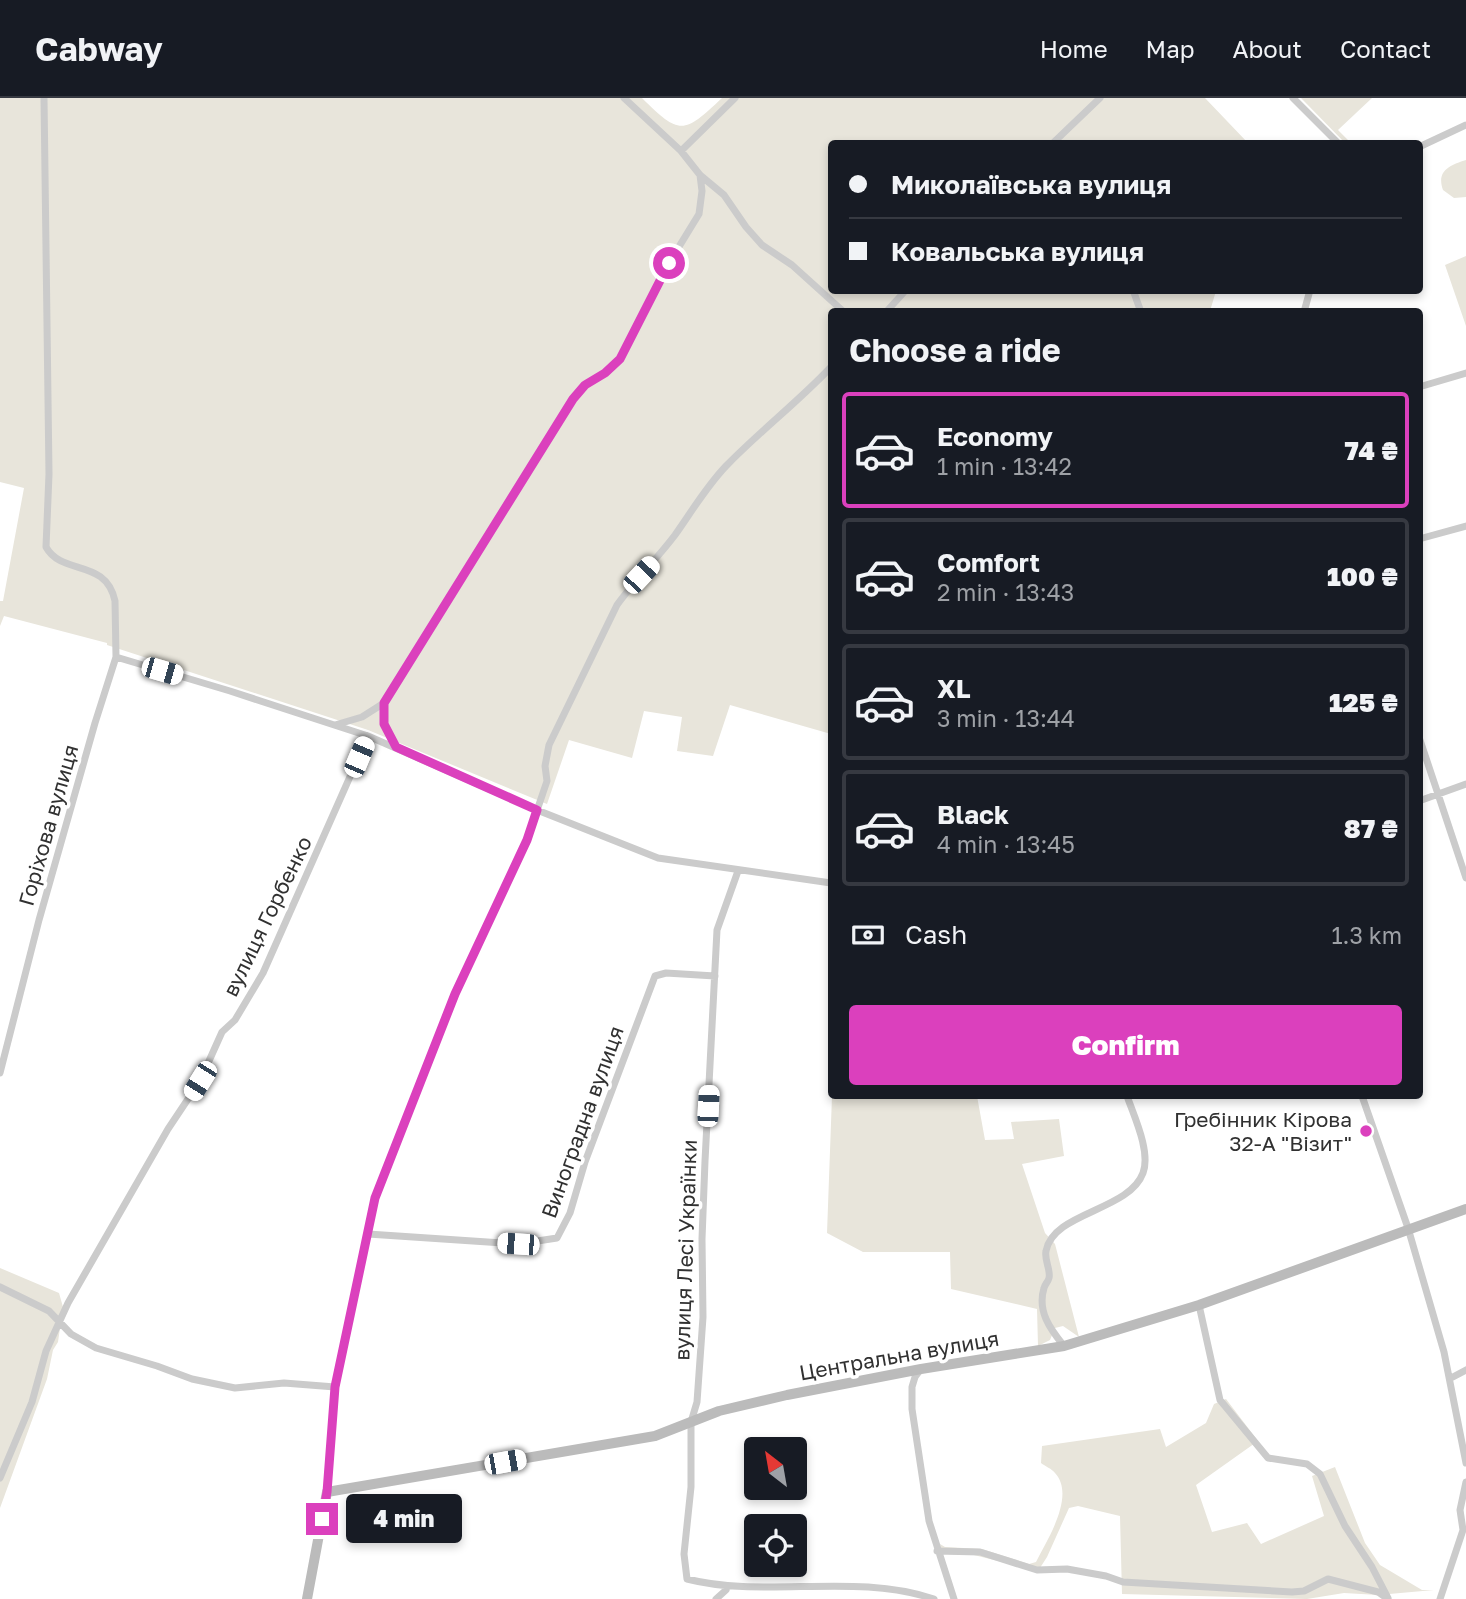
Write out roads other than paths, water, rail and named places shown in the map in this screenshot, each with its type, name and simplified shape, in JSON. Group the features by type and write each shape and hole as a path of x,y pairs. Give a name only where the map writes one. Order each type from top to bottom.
{"street":[{"name":"Горіхова вулиця","path":"0,1073 39,920 116,657 113,593 106,580 92,571 55,557 46,547 49,474 44,98"},
{"path":"624,98 681,151 700,175 724,195 762,245 792,265 840,308"},
{"path":"681,151 735,98"},
{"path":"1056,140 1100,98"},
{"path":"1293,98 1335,140"},
{"path":"1423,145 1466,125"},
{"path":"334,725 362,717 384,703 573,399 585,385 605,373 620,359 669,263 699,214 702,191 700,175"},
{"path":"890,308 902,294"},
{"path":"307,1599 327,1492 335,1387 375,1198 455,994 527,840 547,781 545,766 549,745 617,605 629,588 675,535 710,483 828,370"},
{"path":"1423,386 1466,373"},
{"path":"1423,538 1466,526"},
{"path":"116,657 368,736 537,810 657,858 828,883"},
{"path":"384,703 384,724 396,747"},
{"name":"вулиця Горбенко","path":"0,1478 32,1402 46,1350 68,1303 168,1129 200,1081 219,1036 235,1020 263,973 368,736"},
{"path":"1423,749 1466,878"},
{"path":"1423,800 1466,784"},
{"name":"вулиця Лесі Українки","path":"726,1590 704,1586 687,1579 684,1554 691,1487 691,1422 697,1402 703,1317 702,1239 717,930 738,871"},
{"name":"Виноградна вулиця","path":"368,1234 518,1244 557,1238 570,1213 585,1162 655,976 666,973 715,976"},
{"path":"1064,1346 1049,1328 1044,1316 1042,1303 1049,1277 1046,1252 1060,1229 1136,1185 1144,1171 1143,1140 1128,1099"},
{"path":"1363,1099 1408,1228 1451,1378 1466,1462"},
{"name":"Центральна вулиця","path":"327,1492 655,1436 719,1411 788,1395 921,1369 1064,1346 1199,1305 1466,1209"},
{"path":"0,1287 49,1311 71,1334 96,1348 192,1379 235,1388 284,1383 335,1387"},
{"path":"1199,1305 1220,1400 1268,1458 1307,1464 1321,1474 1345,1526 1389,1599"},
{"path":"921,1369 912,1387 912,1409 929,1521 954,1599"},
{"path":"1451,1378 1466,1370"},
{"path":"1440,1599 1465,1532 1460,1510 1466,1482"},
{"path":"937,1551 981,1552 1037,1570 1067,1569 1137,1584 1304,1591 1328,1579 1378,1592 1389,1599"},
{"path":"716,1599 726,1590 861,1588 916,1593 934,1599"}],"place":[{"name":"Гребінник Кірова 32-А \"Візит\"","path":"1366,1131"}]}
